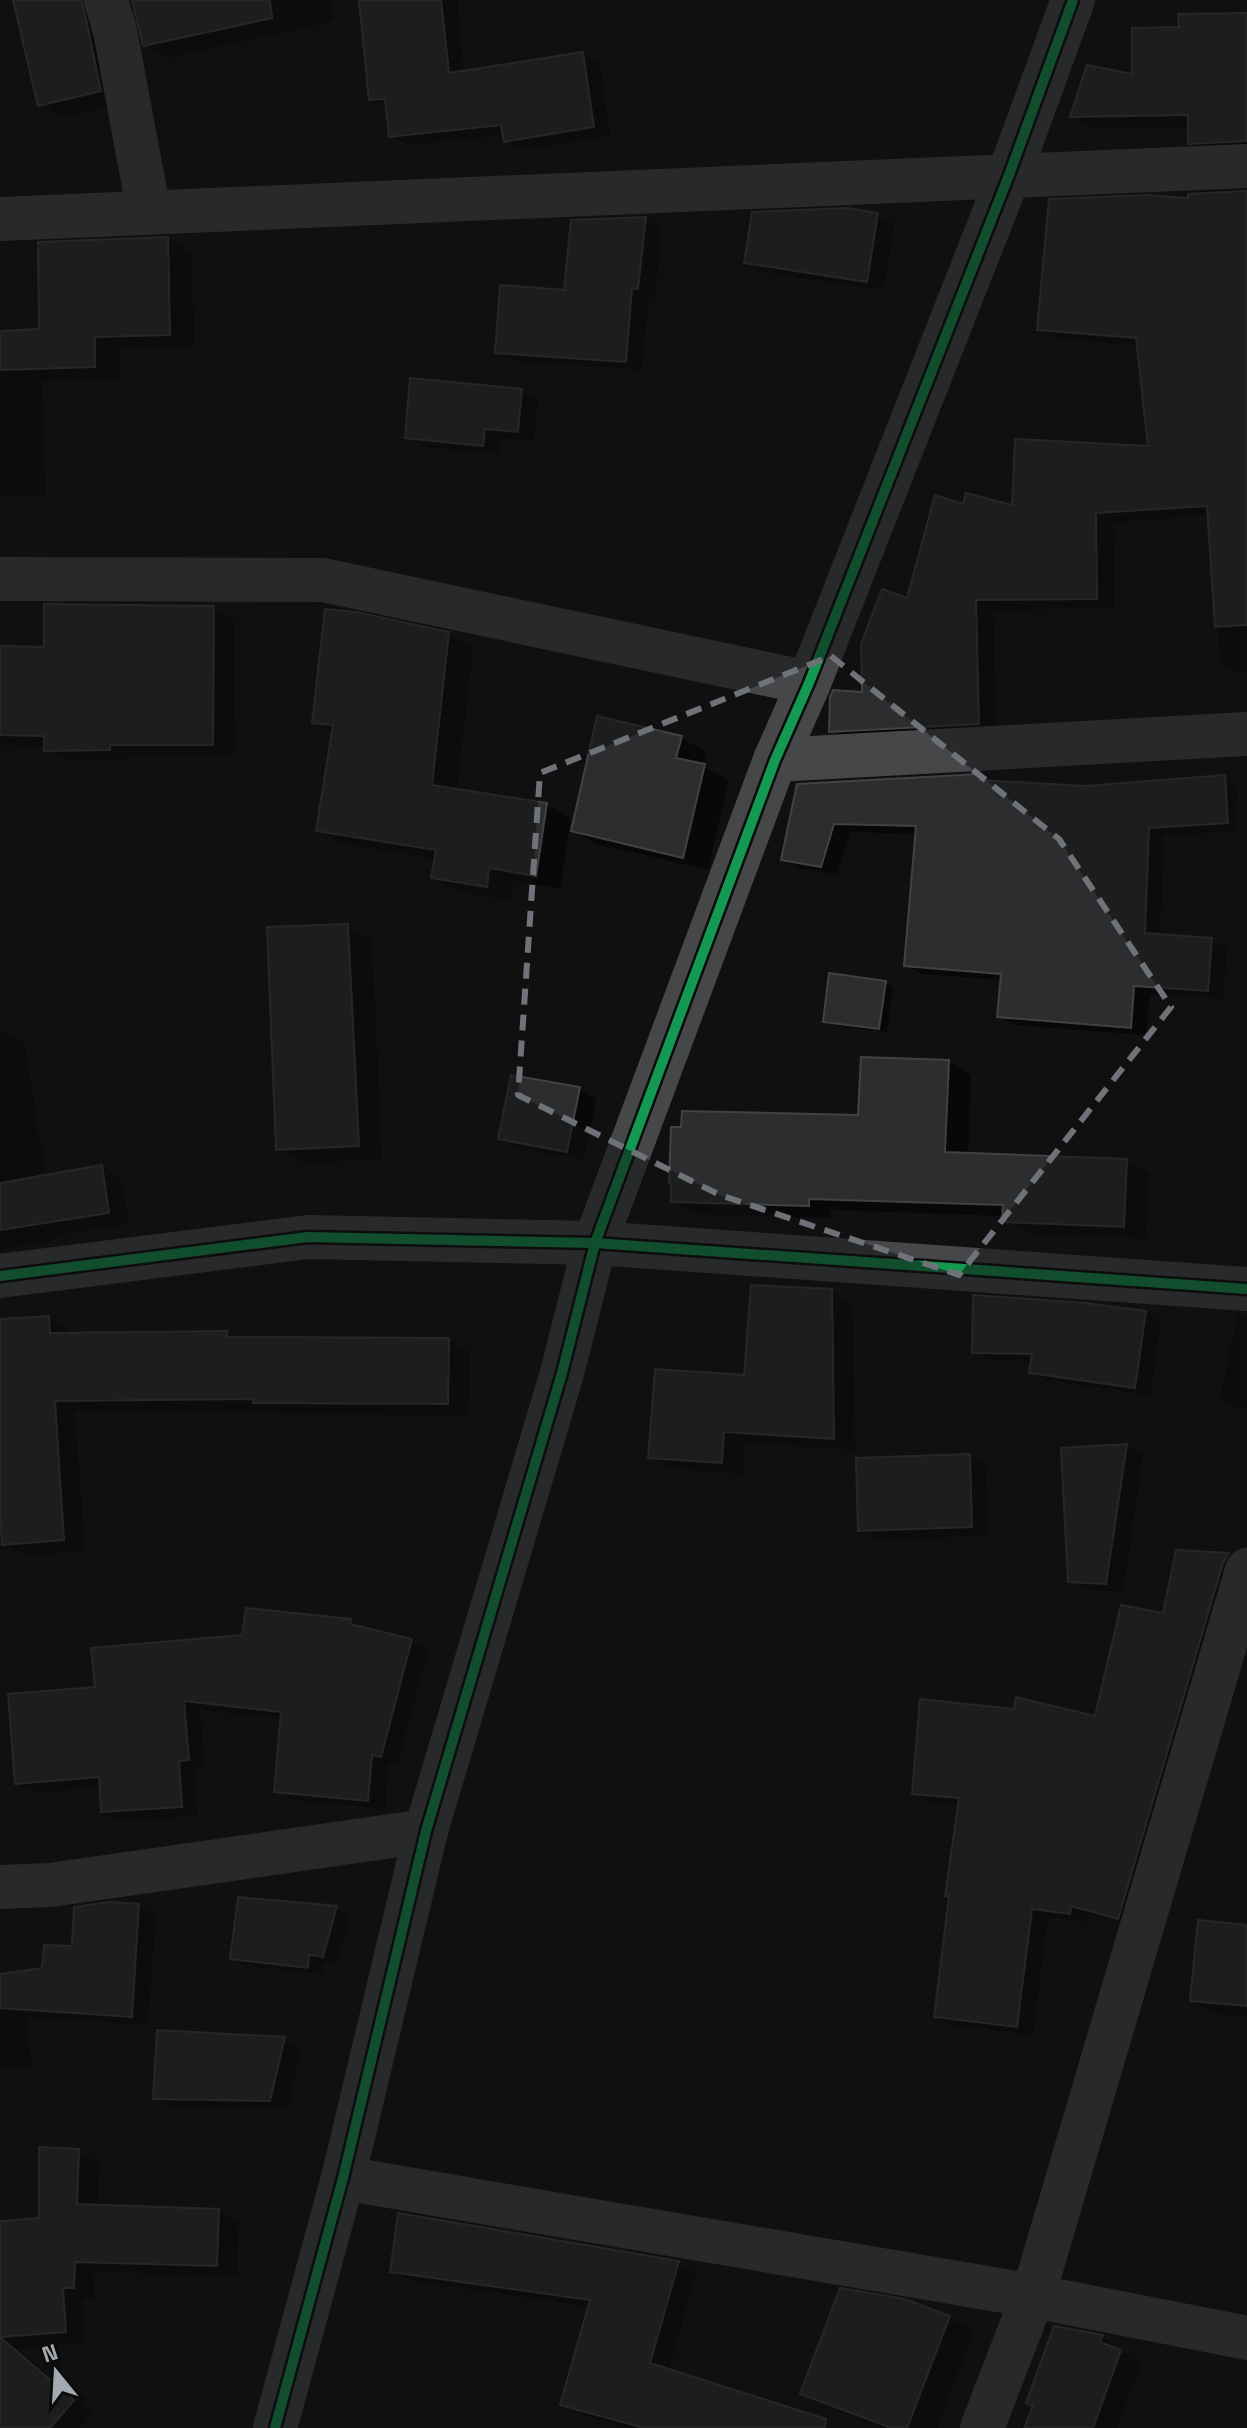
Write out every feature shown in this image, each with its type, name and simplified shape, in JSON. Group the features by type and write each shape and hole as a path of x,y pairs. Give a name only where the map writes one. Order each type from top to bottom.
{"street":[{"path":"106,0 115,31 149,212"},
{"path":"275,2428 343,2178 426,1831 562,1373 595,1243 775,760 809,683 1009,175 1073,0"},
{"path":"0,219 1247,166"},
{"path":"0,579 323,580 809,683"},
{"path":"775,760 1247,734"},
{"path":"0,1276 308,1237 595,1243 1247,1289"},
{"path":"982,2428 1033,2296 1247,1570"},
{"path":"0,1887 50,1885 426,1831"},
{"path":"343,2178 1033,2296 1247,2338"}],"highlighted area":[{"path":"831,656 1059,839 1171,1007 959,1275 720,1195 518,1095 540,773"}],"building":[{"path":"13,0 82,0 101,91 38,106"},
{"path":"132,0 270,0 272,18 143,46"},
{"path":"359,0 441,0 449,73 583,52 594,127 504,142 501,125 389,137 385,99 369,100"},
{"path":"1247,13 1247,141 1188,144 1188,115 1070,117 1087,65 1132,74 1132,28 1179,27 1178,14"},
{"path":"1247,191 1247,625 1215,627 1207,506 1096,513 1097,599 976,600 979,724 829,732 833,690 862,692 861,644 882,589 907,598 935,495 963,504 966,493 1012,505 1015,439 1148,446 1136,338 1037,330 1049,199 1148,195 1188,198 1188,194"},
{"path":"848,208 878,213 867,282 744,263 752,212"},
{"path":"646,217 638,289 632,288 626,362 495,353 500,285 564,290 571,220"},
{"path":"168,237 170,335 95,337 95,367 0,370 0,331 39,329 38,242"},
{"path":"410,378 522,389 518,432 485,429 483,446 405,438"},
{"path":"44,604 214,606 213,745 110,745 110,750 44,751 44,736 0,735 0,646 44,647"},
{"path":"325,609 356,612 449,632 432,785 547,803 536,876 489,868 487,887 431,878 436,850 316,831 333,725 312,723"},
{"path":"597,716 682,736 676,758 705,764 683,858 571,831"},
{"path":"980,774 980,780 1085,786 1225,775 1228,823 1149,828 1145,933 1212,938 1208,991 1134,986 1131,1028 997,1017 1001,974 904,966 916,826 834,824 821,867 781,860 797,784"},
{"path":"348,924 359,1146 276,1150 267,927"},
{"path":"829,973 886,981 879,1029 823,1022"},
{"path":"861,1057 949,1060 945,1152 1127,1159 1124,1227 1002,1222 1003,1205 809,1199 809,1206 671,1202 671,1127 681,1127 682,1111 858,1115"},
{"path":"511,1075 580,1087 567,1152 498,1139"},
{"path":"102,1165 109,1213 0,1230 0,1183"},
{"path":"751,1285 832,1289 834,1439 724,1432 722,1463 648,1458 655,1369 744,1375"},
{"path":"973,1295 1086,1303 1146,1311 1135,1388 1029,1373 1032,1354 972,1353"},
{"path":"49,1316 50,1333 227,1331 227,1337 449,1338 448,1404 253,1403 253,1399 55,1401 64,1540 2,1545 0,1319"},
{"path":"1127,1444 1106,1584 1068,1582 1061,1448"},
{"path":"970,1454 972,1527 858,1531 856,1458"},
{"path":"1176,1550 1229,1553 1223,1563 1118,1919 1071,1906 1070,1914 1032,1909 1017,2027 934,2017 949,1896 945,1896 959,1798 912,1794 920,1699 1014,1709 1016,1697 1095,1716 1121,1605 1163,1613"},
{"path":"246,1608 351,1619 350,1624 412,1639 381,1757 372,1755 368,1801 274,1792 281,1712 184,1701 189,1760 179,1761 182,1807 101,1812 99,1777 15,1784 8,1694 95,1687 91,1648 242,1635"},
{"path":"238,1897 337,1906 323,1957 309,1955 308,1968 230,1959"},
{"path":"109,1902 139,1904 132,2017 0,2008 0,1974 42,1968 44,1945 72,1946 74,1907"},
{"path":"1198,1920 1247,1925 1247,2006 1190,2001"},
{"path":"157,2030 285,2037 270,2101 153,2099"},
{"path":"39,2147 79,2149 77,2204 219,2209 217,2266 75,2262 74,2288 63,2288 66,2332 0,2337 0,2221 39,2218"},
{"path":"398,2213 679,2261 650,2363 826,2419 825,2428 644,2428 560,2405 590,2300 390,2272"},
{"path":"840,2288 905,2299 950,2316 907,2428 891,2428 800,2394"},
{"path":"1054,2326 1103,2335 1100,2342 1121,2350 1093,2428 1024,2428 1033,2406 1026,2403"},
{"path":"0,2337 74,2400 50,2428 0,2428"}],"cycle path":[{"path":"275,2428 343,2178 426,1831 562,1373 595,1243 775,760 809,683 1009,175 1073,0"},
{"path":"0,1276 308,1237 595,1243 1247,1289"}]}
